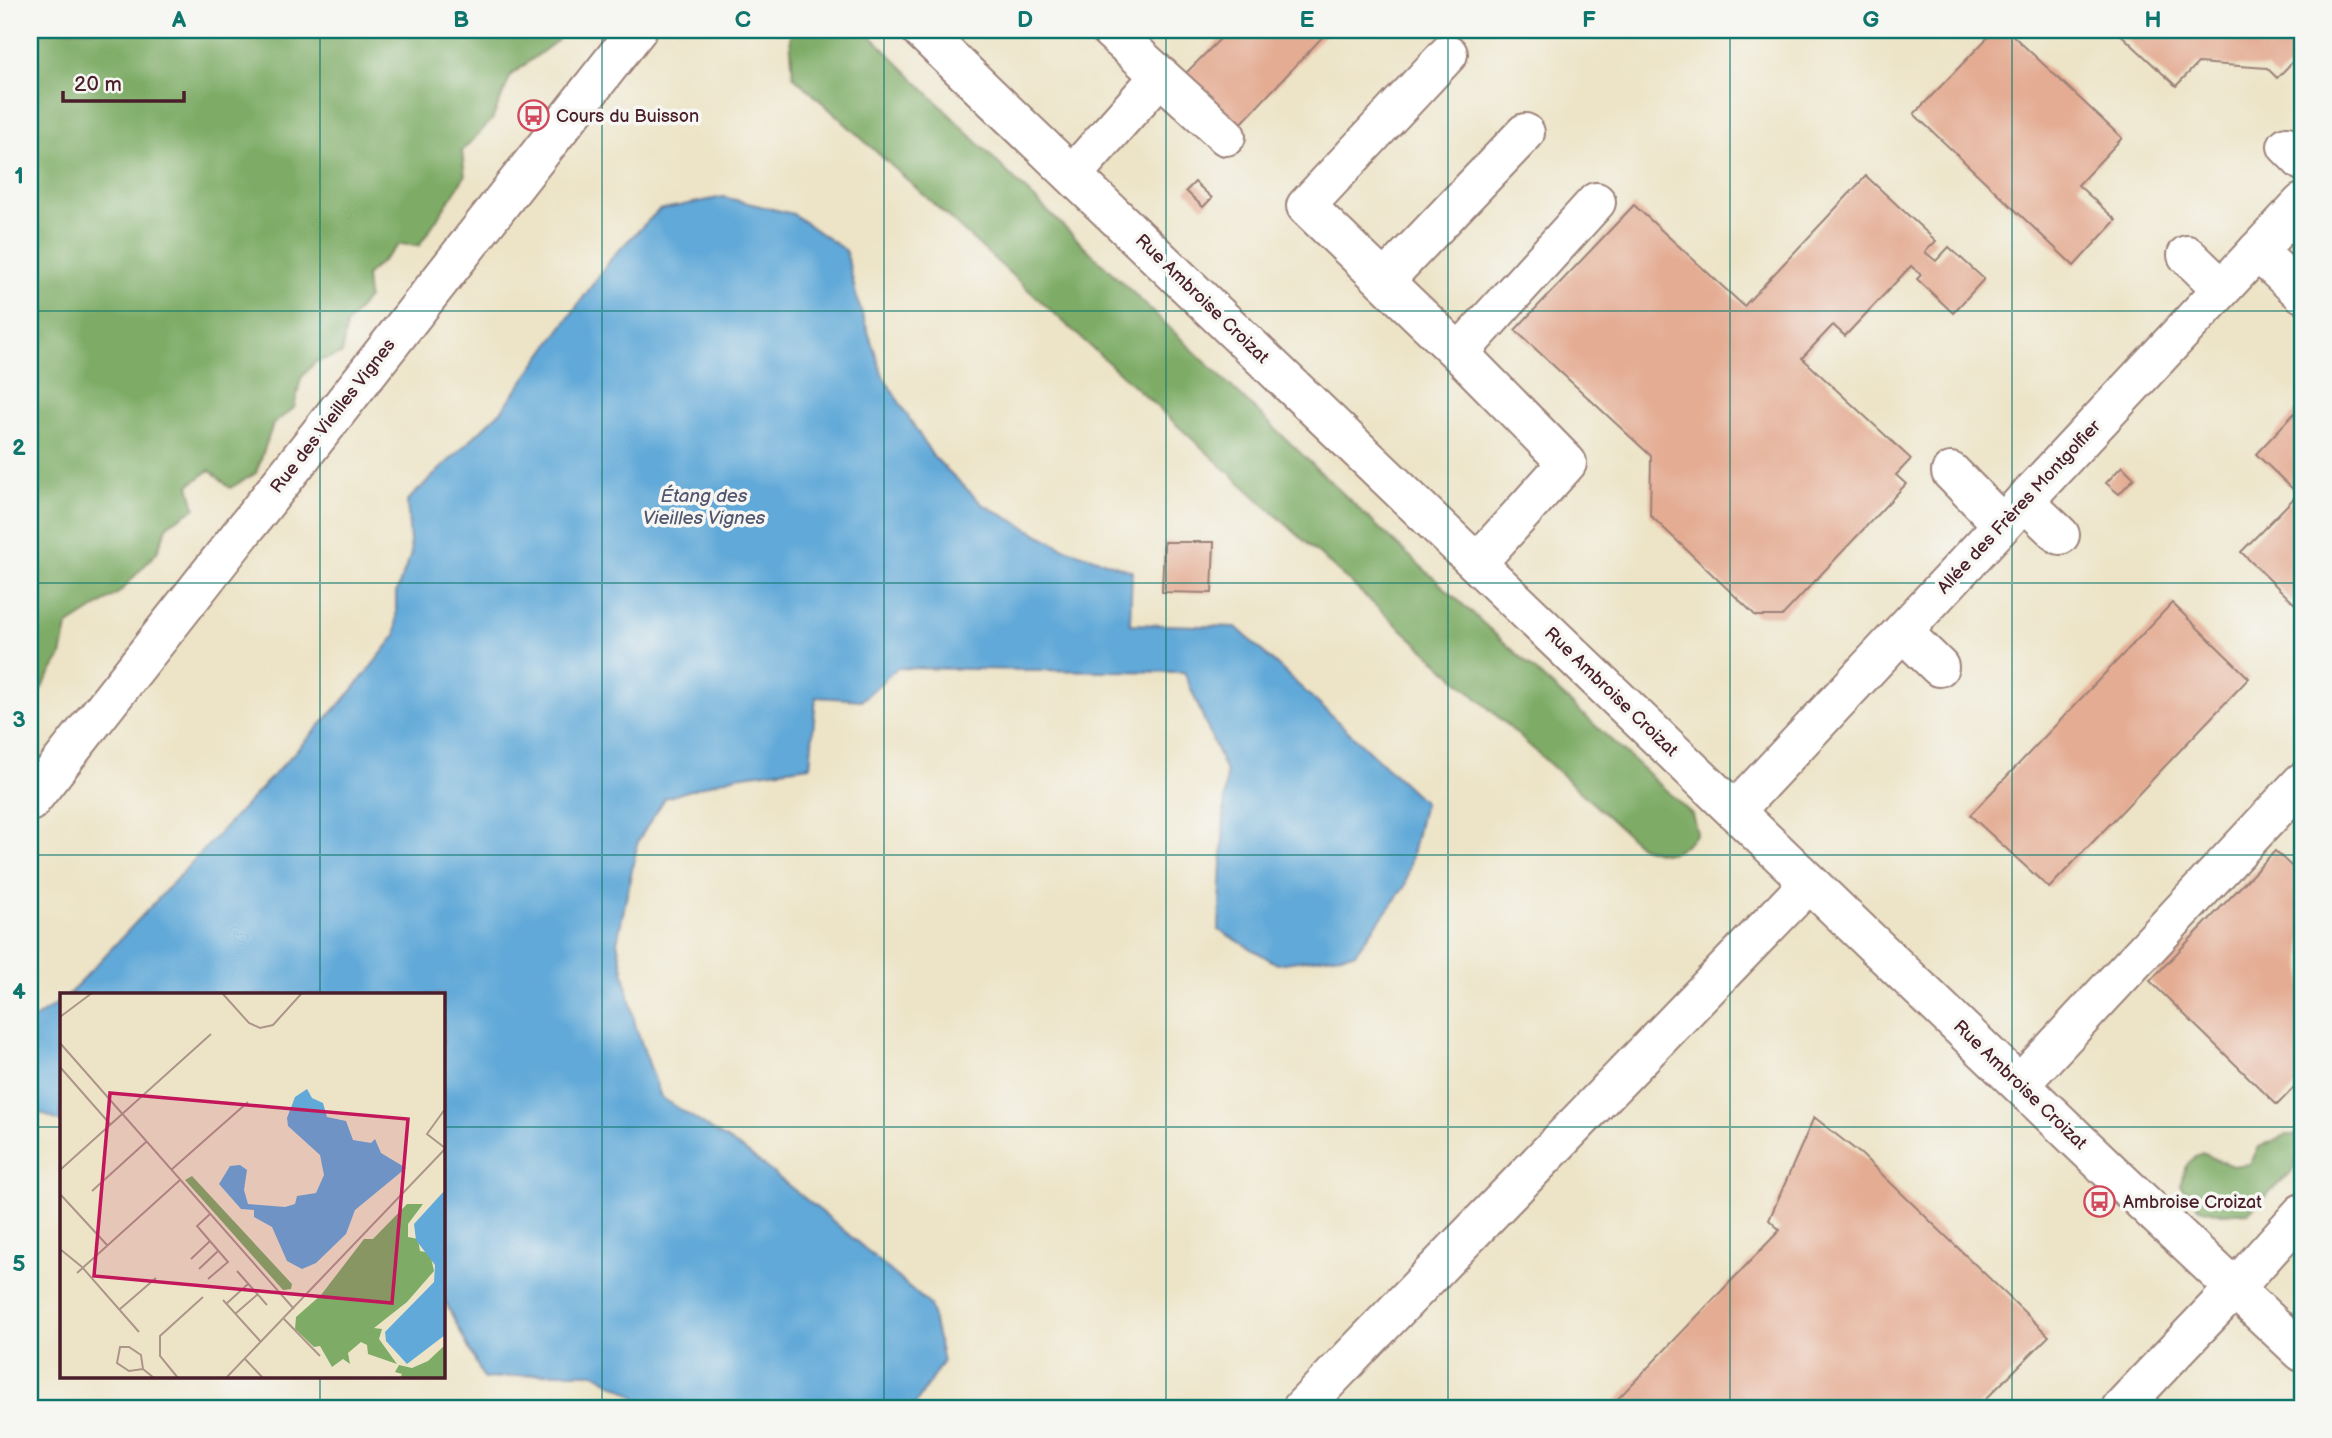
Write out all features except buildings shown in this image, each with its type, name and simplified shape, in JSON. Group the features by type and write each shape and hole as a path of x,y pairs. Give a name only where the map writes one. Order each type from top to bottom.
{"street":[{"name":"Rue des Vieilles Vignes","path":"30,802 637,30"},
{"name":"Rue Ambroise Croizat","path":"921,30 2302,1352"},
{"path":"1129,36 1160,76 1226,136"},
{"path":"1448,54 1306,206 1459,353 1567,463 1477,563"},
{"path":"1073,174 1160,76"},
{"path":"1384,281 1525,133"},
{"path":"1459,353 1596,202"},
{"name":"Allée des Frères Montgolfier","path":"1735,811 2302,203"},
{"path":"2258,251 2302,293"},
{"path":"2187,256 2221,288"},
{"path":"1951,472 2013,512 2060,535"},
{"path":"1903,632 1939,667"},
{"path":"2020,1084 2302,782"},
{"path":"1302,1408 1810,883"},
{"path":"2121,1408 2302,1213"}],"green space":[{"path":"30,30 557,30 558,40 511,75 492,120 462,151 465,176 419,246 400,244 366,276 368,298 346,325 342,354 315,362 301,378 294,408 273,424 256,473 230,488 210,470 189,485 195,508 168,525 157,552 120,592 67,626 61,656 38,694 30,702"},
{"path":"797,30 865,30 1015,180 1380,529 1692,814 1697,833 1683,847 1672,853 1640,846 793,76 790,36"},
{"path":"2286,1135 2298,1135 2301,1150 2292,1171 2248,1213 2219,1213 2200,1208 2181,1186 2186,1166 2202,1153 2232,1166 2250,1164 2259,1147"}],"water":[{"name":"Étang des Vieilles Vignes","path":"723,197 793,214 846,251 857,299 883,376 932,455 982,504 1062,547 1132,571 1130,624 1236,627 1424,802 1405,886 1355,953 1277,964 1219,930 1226,772 1184,672 897,668 862,700 816,697 810,766 736,776 665,798 638,841 617,942 636,1028 661,1097 745,1151 827,1216 930,1305 943,1361 913,1408 643,1408 634,1396 594,1373 548,1373 484,1379 444,1299 444,993 70,993 351,692 396,635 396,593 411,554 407,501 502,410 614,255 659,210"},
{"path":"60,1002 60,1122 30,1108 30,1022"}],"place":[{"name":"Cours du Buisson","path":"533,116"},
{"name":"Ambroise Croizat","path":"2100,1202"}]}
